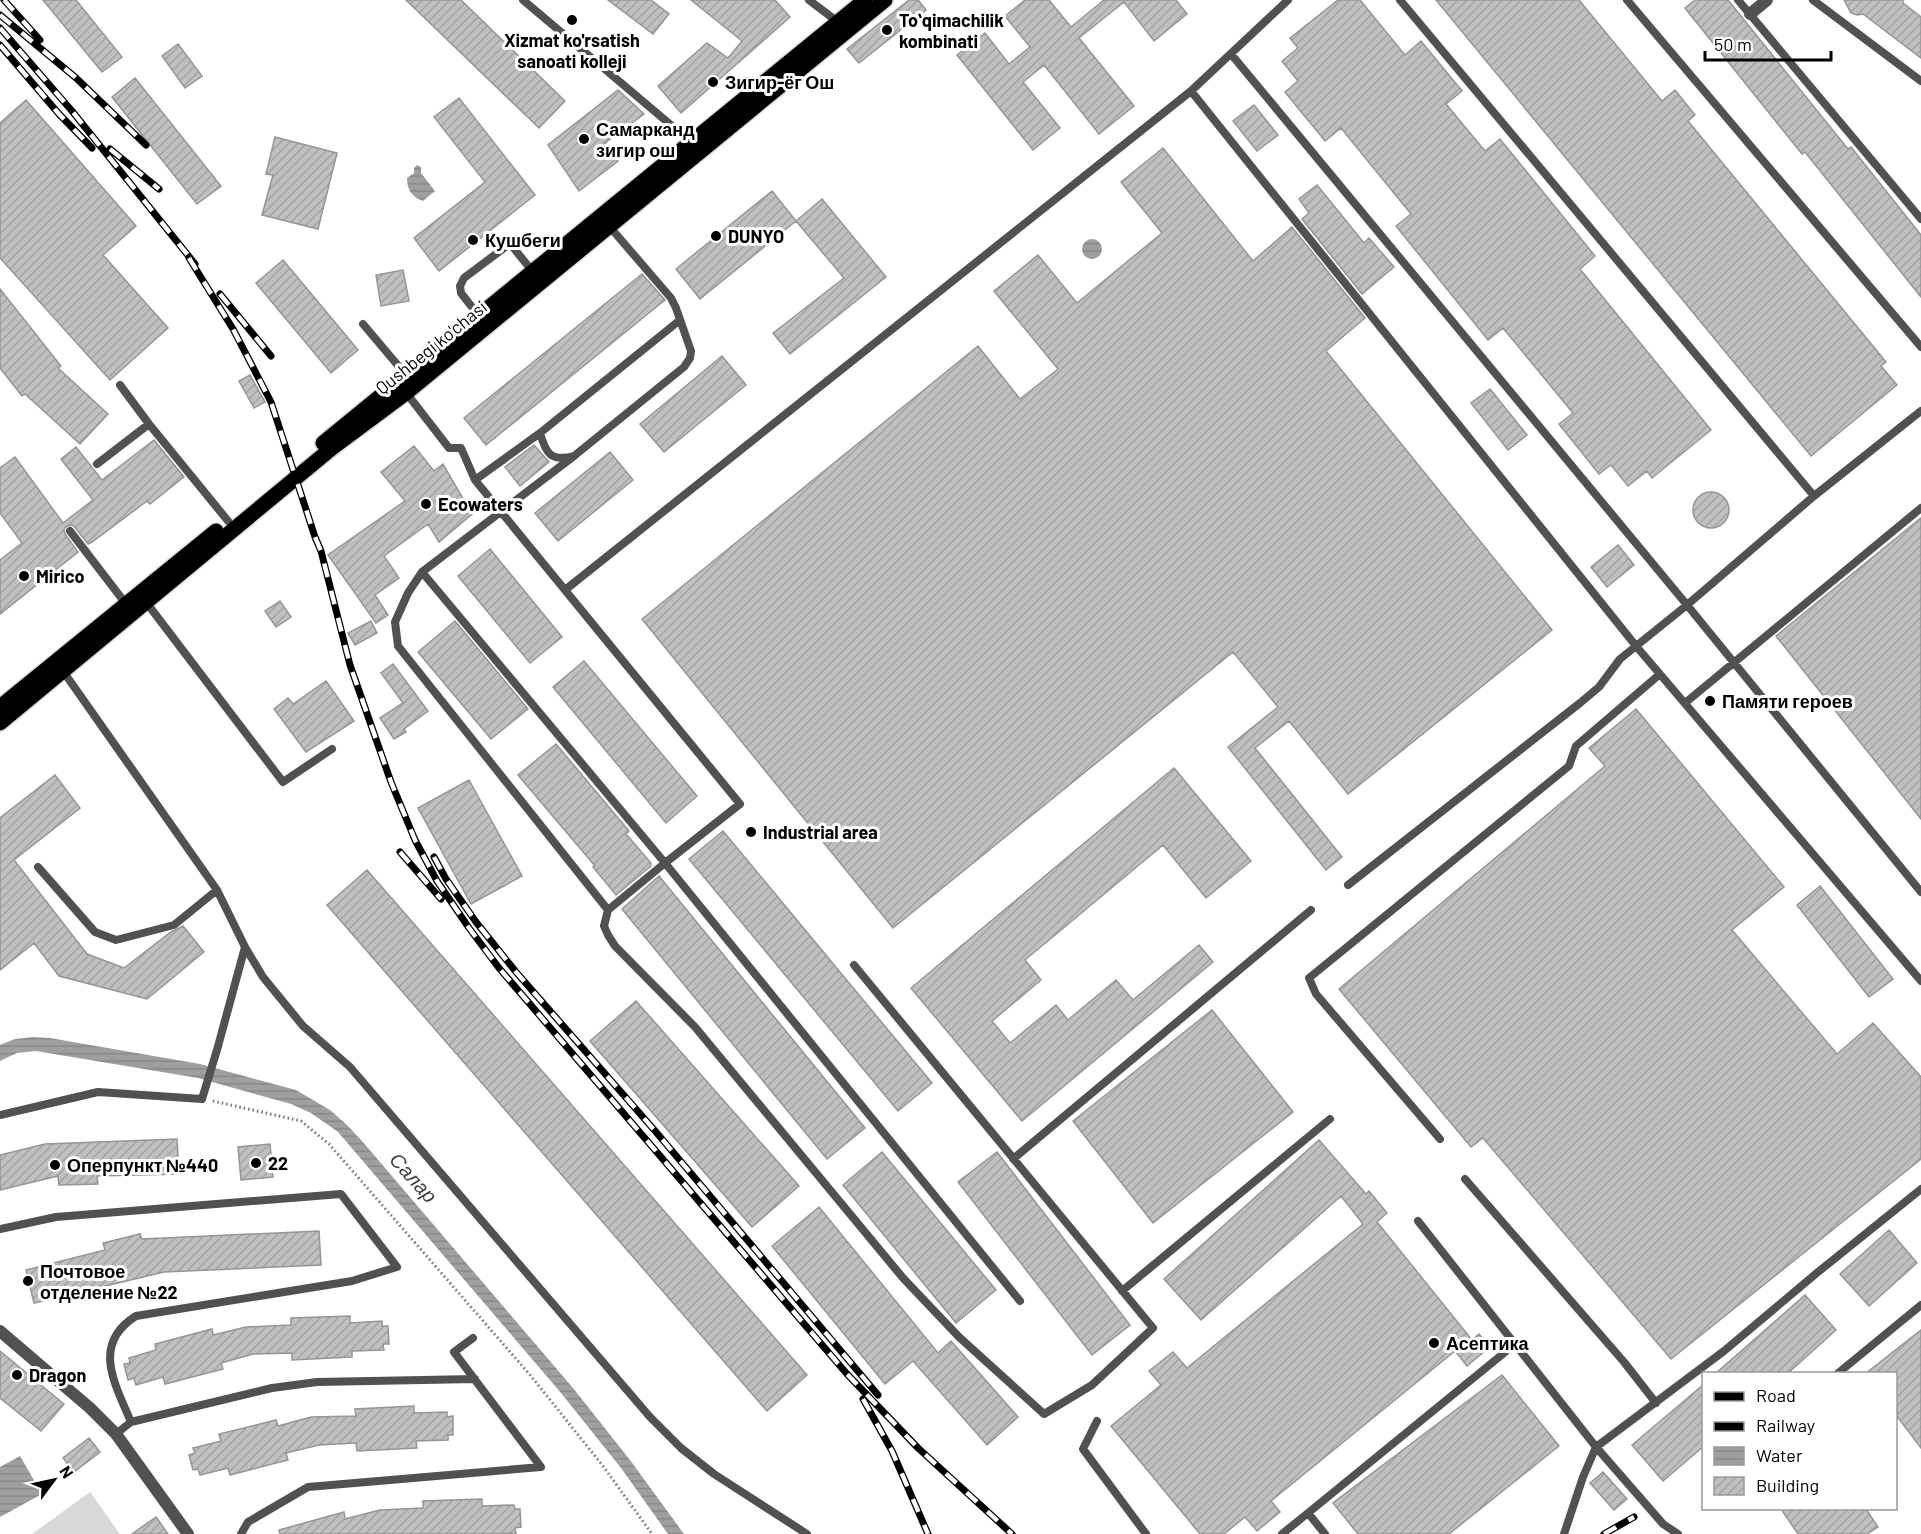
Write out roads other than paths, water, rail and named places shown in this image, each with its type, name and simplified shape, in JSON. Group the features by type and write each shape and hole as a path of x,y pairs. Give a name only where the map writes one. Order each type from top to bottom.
{"main road":[{"name":"Qushbegi ko'chasi","path":"143,598 228,521 609,226 807,55 838,22 866,0"},
{"name":"Qushbegi ko'chasi","path":"1,717 129,609 332,448 479,316 691,142 885,0"}],"street":[{"path":"1750,14 1767,0"},
{"path":"0,1331 90,1408 116,1434 188,1534"}],"lane":[{"path":"523,0 691,142"},
{"path":"809,0 838,22"},
{"path":"565,590 1191,91 1288,0"},
{"path":"1400,0 1814,496"},
{"path":"1627,0 1921,347"},
{"path":"1738,0 1921,219"},
{"path":"1812,0 1921,81"},
{"path":"1231,54 1688,605 1921,892"},
{"path":"1191,91 1636,646 1921,982"},
{"path":"608,910 398,645 394,621 422,572 574,456 684,367 690,358 691,351 671,298 609,226"},
{"path":"479,316 461,293 459,286 465,278 508,245 512,246 533,272"},
{"path":"476,480 540,433 680,320"},
{"path":"363,324 449,448 461,448 476,480 740,804 608,910 604,926 608,935 615,946 695,1027 903,1278 959,1337 1044,1414 1092,1385 1153,1328 854,965"},
{"path":"120,386 228,521"},
{"path":"1348,885 1580,703 1599,687 1620,659 1688,605 1814,496 1921,411"},
{"path":"98,464 149,424"},
{"path":"540,433 545,449 554,457 561,460 574,456"},
{"path":"1686,703 1921,508"},
{"path":"70,531 129,609"},
{"path":"422,572 665,863 1020,1301"},
{"path":"143,598 283,782 332,749"},
{"path":"59,666 218,890 244,947 263,977 303,1026 350,1066 650,1417 681,1448 714,1474 807,1534"},
{"path":"1440,1139 1316,994 1309,978 1569,766 1576,746 1660,674"},
{"path":"38,867 95,932 116,940 174,925 218,890"},
{"path":"1013,1159 1311,910"},
{"path":"0,1116 98,1092 202,1098 244,947"},
{"path":"1122,1291 1330,1119"},
{"path":"1465,1179 1624,1362 1656,1403"},
{"path":"1564,1534 1583,1477 1596,1447 1724,1351 1921,1189"},
{"path":"0,1229 56,1217 341,1194 397,1267 352,1281 136,1316 114,1336 109,1357 117,1390 130,1422"},
{"path":"1418,1221 1596,1447 1663,1524 1678,1534"},
{"path":"1839,1372 1921,1305"},
{"path":"241,1534 248,1522 308,1487 541,1467 454,1352 473,1338"},
{"path":"1282,1534 1514,1343"},
{"path":"116,1434 130,1422 283,1386 317,1382 475,1379"},
{"path":"1097,1421 1083,1449 1146,1534"},
{"path":"1308,1513 1326,1534"}],"water":[{"path":"417,165 421,167 421,173 435,191 423,201 411,192 407,182 407,178 414,173"},
{"path":"1092,239 1099,242 1102,249 1099,256 1092,259 1085,256 1082,249 1085,242"},
{"name":"Салар","path":"33,1037 200,1064 296,1090 330,1110 362,1141 573,1388 684,1534 668,1534 621,1468 561,1393 338,1132 311,1113 291,1104 198,1078 36,1051 17,1053 0,1061 0,1045 15,1039"},
{"path":"20,1456 42,1494 0,1517 0,1467"}],"railway":[{"path":"4,0 40,40"},
{"path":"0,15 75,77 146,145"},
{"path":"0,28 72,111 195,264"},
{"path":"0,45 59,114 92,148"},
{"path":"110,149 159,189"},
{"path":"189,258 233,329 271,402 321,551 350,665 391,782 415,840 437,881 499,968 847,1374 918,1448 1012,1534"},
{"path":"220,294 271,356"},
{"path":"400,852 441,899"},
{"path":"434,857 446,879 476,922 516,972 656,1132 878,1395"},
{"path":"863,1399 892,1451 928,1534"},
{"path":"1604,1534 1634,1517"}],"place":[{"name":"Xizmat ko'rsatish sanoati kolleji","path":"572,20"},
{"name":"Toʻqimachilik kombinati","path":"887,30"},
{"name":"Зигир-ёг Ош","path":"713,82"},
{"name":"Самарканд зигир ош","path":"584,139"},
{"name":"DUNYO","path":"716,236"},
{"name":"Кушбеги","path":"473,240"},
{"name":"Ecowaters","path":"426,504"},
{"name":"Mirico","path":"24,576"},
{"name":"Памяти героев","path":"1710,701"},
{"name":"Industrial area","path":"751,832"},
{"name":"22","path":"256,1163"},
{"name":"Оперпункт №440","path":"55,1165"},
{"name":"Почтовое отделение №22","path":"28,1281"},
{"name":"Асептика","path":"1434,1343"},
{"name":"Dragon","path":"17,1375"}]}
